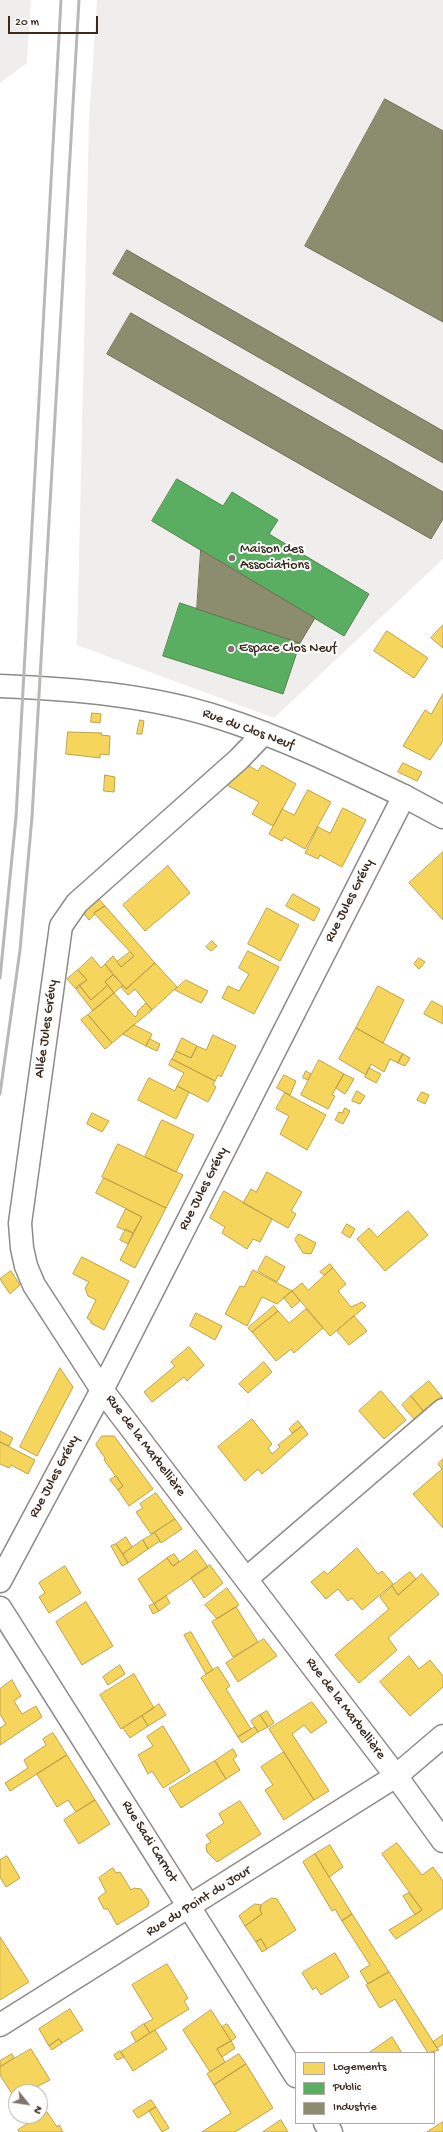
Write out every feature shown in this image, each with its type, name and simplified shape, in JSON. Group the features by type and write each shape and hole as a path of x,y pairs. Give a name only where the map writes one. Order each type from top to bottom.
{"street":[{"name":"Rue du Clos Neuf","path":"0,686 106,693 159,702 220,717 264,733 404,796 443,817"},
{"name":"Allée Jules Grévy","path":"102,1390 34,1285 26,1266 22,1248 20,1223 61,926 78,904 239,759 264,733"},
{"name":"Rue Jules Grévy","path":"0,1581 102,1390 404,796"},
{"name":"Rue de la Marbellière","path":"102,1390 443,1840"},
{"path":"246,1579 443,1410"},
{"name":"Rue Sadi Carnot","path":"0,1608 295,2074"},
{"name":"Rue du Point du Jour","path":"0,2025 190,1907 396,1776 443,1736"}],"shaded area":[{"path":"0,0 31,0 27,63 0,83"},
{"path":"97,0 443,0 443,559 274,718 77,645 89,122"}],"building: Logements":[{"path":"443,625 443,648 431,638"},
{"path":"387,631 428,658 414,678 374,651"},
{"path":"443,694 443,741 430,760 403,746 425,710 431,714"},
{"path":"92,713 101,714 100,723 91,722"},
{"path":"140,720 144,721 142,734 137,734"},
{"path":"68,732 102,733 101,735 110,736 109,755 100,754 100,758 66,754"},
{"path":"403,763 422,772 417,781 398,772"},
{"path":"247,765 258,771 262,765 296,784 273,826 252,814 259,802 225,784"},
{"path":"105,775 115,777 114,792 104,791"},
{"path":"308,790 331,802 305,849 284,837 282,841 269,834 282,809 294,815"},
{"path":"343,808 366,820 342,867 320,855 318,859 305,853 318,827 330,833"},
{"path":"443,852 443,920 409,883"},
{"path":"168,866 190,893 145,931 123,905"},
{"path":"293,894 320,909 314,921 286,906"},
{"path":"97,897 105,906 94,913 95,914 89,920 82,911"},
{"path":"105,906 155,963 126,989 105,964 113,956 121,967 134,956 94,913"},
{"path":"267,908 299,925 280,961 248,944"},
{"path":"212,941 217,946 211,951 206,947"},
{"path":"248,951 279,967 254,1014 222,998 228,986 239,991 249,974 239,968"},
{"path":"130,952 134,956 121,967 117,962"},
{"path":"92,957 101,968 105,964 113,975 105,982 108,985 91,1000 79,985 87,980 78,970"},
{"path":"419,958 425,962 419,969 414,964"},
{"path":"155,963 177,987 152,1010 135,989 128,995 121,987 123,985 126,989"},
{"path":"78,970 87,980 76,989 67,979"},
{"path":"113,975 123,985 114,993 105,982"},
{"path":"186,980 208,991 201,1003 175,990"},
{"path":"79,985 91,1000 108,985 114,993 93,1011 76,989"},
{"path":"378,986 404,1000 383,1043 356,1028"},
{"path":"114,993 135,1017 138,1014 137,1012 146,1003 152,1010 112,1043 88,1015"},
{"path":"432,1001 443,1007 443,1024 424,1014"},
{"path":"88,1015 112,1043 105,1049 81,1020"},
{"path":"134,1025 152,1034 146,1046 123,1034"},
{"path":"356,1028 403,1054 398,1063 390,1059 384,1072 371,1064 366,1075 339,1059"},
{"path":"213,1035 236,1046 221,1077 218,1075 215,1081 172,1059 176,1051 191,1058 197,1046 206,1050"},
{"path":"182,1038 197,1046 191,1058 176,1051"},
{"path":"150,1039 160,1044 157,1051 146,1046"},
{"path":"403,1054 410,1058 405,1066 398,1063"},
{"path":"172,1059 215,1081 213,1085 216,1087 208,1102 177,1086 184,1073 169,1065"},
{"path":"319,1060 344,1074 332,1095 335,1096 328,1109 301,1095"},
{"path":"369,1068 381,1074 376,1083 365,1077"},
{"path":"306,1071 311,1074 308,1080 303,1078"},
{"path":"344,1074 354,1079 345,1094 336,1088"},
{"path":"284,1075 296,1081 290,1095 277,1088"},
{"path":"149,1078 175,1091 177,1086 189,1092 176,1119 138,1100"},
{"path":"357,1091 365,1096 360,1104 352,1101"},
{"path":"422,1092 429,1095 425,1104 417,1100"},
{"path":"285,1093 326,1115 307,1150 280,1134 289,1116 276,1109"},
{"path":"345,1108 350,1111 343,1124 335,1120 339,1112 342,1113"},
{"path":"92,1113 109,1121 102,1132 87,1124"},
{"path":"162,1120 194,1135 176,1172 145,1157"},
{"path":"118,1144 183,1175 166,1208 102,1177"},
{"path":"267,1172 302,1192 291,1211 296,1214 288,1228 243,1203 251,1189 256,1192"},
{"path":"104,1178 166,1208 135,1268 120,1260 142,1217 96,1193"},
{"path":"224,1191 272,1219 260,1242 253,1239 247,1249 222,1233 225,1227 210,1218"},
{"path":"126,1209 142,1217 133,1233 117,1227"},
{"path":"408,1211 428,1235 385,1271 357,1239 369,1228 377,1237"},
{"path":"347,1224 355,1229 350,1238 342,1233"},
{"path":"126,1229 133,1233 128,1244 120,1240"},
{"path":"299,1234 316,1243 311,1254 303,1253 295,1240"},
{"path":"266,1256 285,1267 277,1282 258,1271"},
{"path":"82,1257 129,1281 104,1330 91,1323 91,1321 87,1318 96,1300 88,1296 85,1288 89,1282 73,1274"},
{"path":"330,1264 333,1268 324,1275 320,1272"},
{"path":"333,1268 346,1284 338,1291 351,1307 362,1302 366,1306 330,1336 292,1291 302,1283 308,1290"},
{"path":"253,1270 292,1291 277,1304 262,1297 247,1326 225,1314 240,1286 244,1287"},
{"path":"11,1271 20,1285 10,1294 0,1279"},
{"path":"292,1291 300,1301 292,1308 284,1298"},
{"path":"274,1306 278,1311 252,1332 248,1328"},
{"path":"306,1309 323,1328 294,1353 291,1349 276,1361 252,1332 278,1311 289,1323"},
{"path":"196,1313 222,1326 215,1340 190,1326"},
{"path":"354,1316 367,1331 349,1345 337,1331"},
{"path":"189,1347 204,1365 187,1381 184,1377 152,1402 144,1392 175,1366 171,1362"},
{"path":"264,1362 272,1372 248,1393 239,1384"},
{"path":"60,1368 73,1387 37,1456 20,1447"},
{"path":"429,1381 442,1397 424,1412 411,1396"},
{"path":"381,1391 406,1420 384,1439 359,1411"},
{"path":"411,1396 424,1412 415,1420 402,1405"},
{"path":"252,1419 272,1444 268,1448 272,1454 280,1447 278,1445 302,1426 308,1434 262,1474 258,1469 245,1481 218,1447"},
{"path":"298,1421 302,1426 292,1433 289,1429"},
{"path":"0,1431 13,1438 9,1446 0,1442"},
{"path":"102,1436 114,1436 153,1489 129,1506 118,1490 123,1486 104,1460 105,1458 96,1445"},
{"path":"0,1442 35,1460 28,1474 11,1465 9,1468 0,1464"},
{"path":"443,1459 443,1528 413,1494 442,1469 438,1464"},
{"path":"116,1476 123,1486 118,1490 110,1480"},
{"path":"156,1493 175,1519 151,1534 136,1512 143,1508 140,1504"},
{"path":"175,1519 182,1529 161,1543 155,1533"},
{"path":"155,1533 160,1541 148,1549 143,1540"},
{"path":"126,1537 132,1547 123,1554 116,1544"},
{"path":"143,1540 148,1549 128,1563 123,1554"},
{"path":"116,1544 128,1563 122,1566 111,1546"},
{"path":"357,1548 378,1574 382,1571 393,1584 362,1610 352,1598 348,1601 338,1589 326,1599 311,1582 324,1571 327,1574"},
{"path":"196,1550 208,1567 154,1604 138,1579 167,1558 173,1566"},
{"path":"174,1554 179,1561 173,1566 167,1558"},
{"path":"210,1565 223,1583 204,1598 191,1578"},
{"path":"65,1566 81,1593 49,1613 39,1597 45,1593 39,1583"},
{"path":"410,1572 416,1579 398,1595 392,1586"},
{"path":"422,1574 439,1594 388,1638 397,1650 359,1683 335,1655 389,1609 380,1597 392,1586 398,1595"},
{"path":"227,1588 239,1605 217,1619 205,1605"},
{"path":"166,1596 170,1603 159,1611 154,1604"},
{"path":"86,1602 113,1646 82,1665 56,1622"},
{"path":"154,1604 159,1611 153,1614 149,1606"},
{"path":"236,1607 258,1642 233,1657 212,1622"},
{"path":"191,1632 213,1670 206,1674 184,1635"},
{"path":"264,1639 277,1656 238,1682 226,1663"},
{"path":"409,1656 419,1669 430,1660 443,1676 443,1687 410,1716 380,1682"},
{"path":"120,1665 125,1674 108,1685 103,1677"},
{"path":"218,1667 230,1686 226,1689 251,1729 238,1737 201,1678"},
{"path":"134,1674 154,1708 121,1729 100,1695"},
{"path":"12,1680 21,1696 14,1701 22,1714 36,1706 42,1717 0,1745 0,1728 6,1724 0,1714 0,1689"},
{"path":"312,1702 327,1722 311,1733 304,1725 292,1734 329,1791 314,1800 269,1729"},
{"path":"159,1704 166,1715 148,1726 142,1716"},
{"path":"267,1711 274,1723 268,1727 260,1715"},
{"path":"260,1715 268,1727 258,1732 251,1721"},
{"path":"142,1716 148,1726 130,1738 123,1728"},
{"path":"163,1726 190,1771 163,1788 152,1771 148,1774 138,1755 153,1746 147,1737"},
{"path":"255,1727 258,1732 242,1743 238,1737"},
{"path":"53,1733 67,1755 10,1791 5,1783 28,1768 24,1760 46,1745 43,1739"},
{"path":"233,1749 237,1756 233,1759 240,1770 226,1779 215,1761"},
{"path":"284,1752 314,1800 284,1820 265,1790 273,1785 261,1767"},
{"path":"67,1755 95,1800 76,1812 68,1800 57,1807 37,1774"},
{"path":"215,1761 226,1779 181,1808 169,1789"},
{"path":"95,1800 110,1824 79,1844 64,1820"},
{"path":"240,1801 261,1834 217,1862 207,1852 206,1845 211,1842 206,1835 224,1823 219,1814"},
{"path":"397,1843 422,1875 433,1867 443,1881 443,1908 396,1939 389,1930 422,1910 382,1854"},
{"path":"330,1845 343,1867 329,1877 315,1854"},
{"path":"315,1854 352,1914 342,1921 335,1909 332,1911 303,1862"},
{"path":"7,1856 20,1878 6,1887 0,1877 0,1860"},
{"path":"113,1868 116,1873 120,1872 131,1890 134,1888 141,1889 149,1901 148,1906 117,1925 108,1909 104,1909 98,1898 106,1892 99,1878"},
{"path":"409,1893 422,1910 415,1915 403,1896"},
{"path":"272,1898 277,1899 296,1930 267,1949 261,1939 256,1942 245,1926 262,1914 260,1910 261,1905"},
{"path":"255,1904 261,1905 260,1910 262,1914 245,1926 239,1916"},
{"path":"352,1914 389,1972 368,1984 360,1971 370,1965 342,1921"},
{"path":"0,1937 29,1982 0,2000"},
{"path":"261,1939 267,1949 262,1952 256,1942"},
{"path":"335,1953 349,1977 321,1995 316,1987 313,1990 302,1973"},
{"path":"167,1964 188,1998 184,2001 189,2009 150,2033 144,2024 153,2019 132,1985"},
{"path":"389,1972 439,2050 427,2052 395,1999 380,2008 366,1985"},
{"path":"70,2009 83,2030 62,2043 59,2039 49,2046 39,2029"},
{"path":"211,2010 231,2041 217,2049 225,2062 210,2072 183,2030"},
{"path":"144,2024 150,2033 136,2042 131,2033"},
{"path":"227,2024 236,2037 231,2041 222,2027"},
{"path":"155,2030 167,2049 133,2071 121,2052"},
{"path":"443,2035 443,2044 437,2048 433,2042"},
{"path":"392,2037 401,2052 370,2052"},
{"path":"59,2039 62,2043 52,2050 49,2046"},
{"path":"231,2041 235,2048 222,2057 217,2049"},
{"path":"31,2049 50,2080 42,2084 8,2084 8,2088 0,2075 0,2067"},
{"path":"120,2051 124,2057 117,2060 114,2055"},
{"path":"12,2054 14,2058 0,2067 0,2061"},
{"path":"239,2054 246,2064 214,2085 207,2074"},
{"path":"246,2064 273,2108 235,2132 202,2132 231,2113 214,2085"},
{"path":"151,2100 156,2107 138,2118 133,2111"},
{"path":"156,2107 169,2128 162,2132 149,2111"},
{"path":"48,2114 57,2127 59,2125 63,2132 19,2132 18,2130 28,2124 48,2124"},
{"path":"281,2120 288,2132 263,2132"},
{"path":"443,2122 443,2132 427,2132"}],"building: Public":[{"path":"177,479 223,506 232,492 278,520 269,534 369,594 344,636 152,521"},
{"name":"Espace Clos Neuf","path":"180,603 300,643 283,694 163,656"}],"building: Industrie":[{"path":"385,99 443,131 443,322 305,246"},
{"path":"127,250 443,431 443,463 113,274"},
{"path":"131,313 443,492 443,519 431,539 107,354"},
{"path":"201,550 315,618 300,643 197,609"}],"railway":[{"path":"0,978 16,817 61,0"},
{"path":"0,1094 20,950 32,817 79,0"}],"place":[{"name":"Maison des Associations","path":"232,558"},
{"name":"Espace Clos Neuf","path":"231,649"}]}
